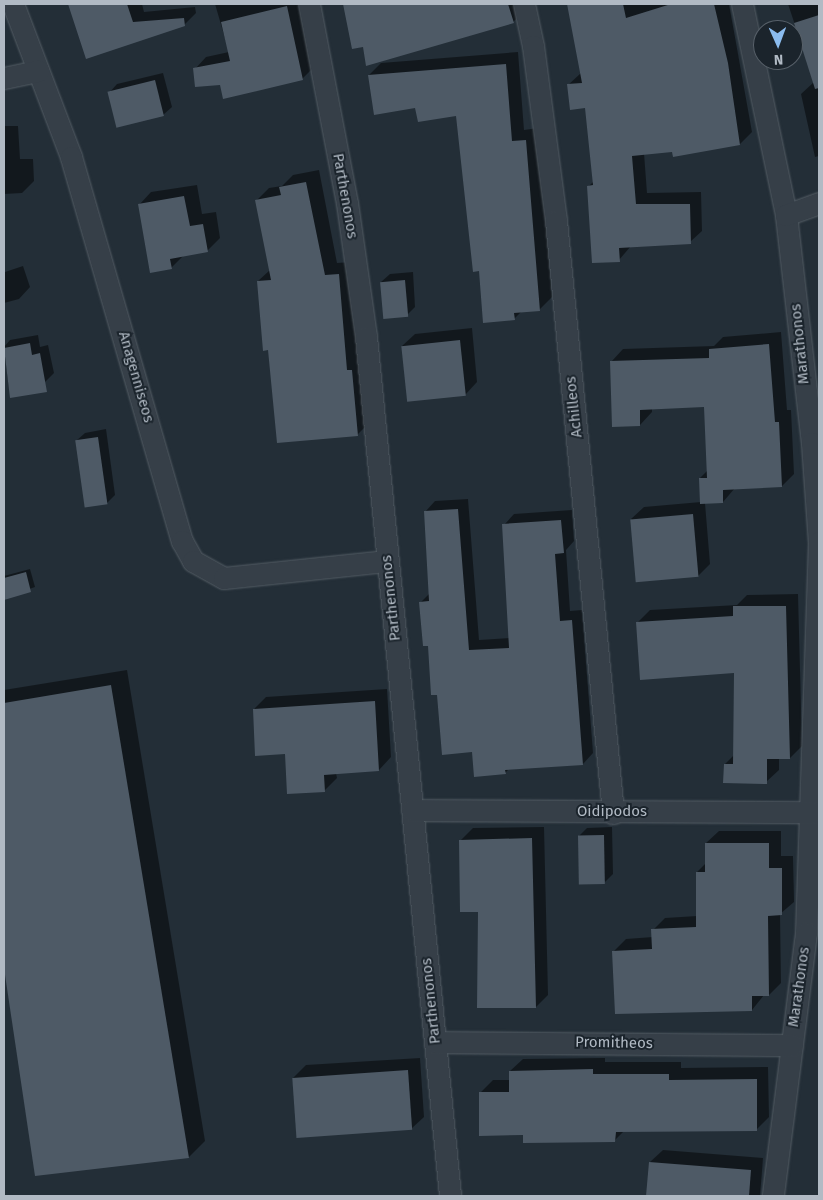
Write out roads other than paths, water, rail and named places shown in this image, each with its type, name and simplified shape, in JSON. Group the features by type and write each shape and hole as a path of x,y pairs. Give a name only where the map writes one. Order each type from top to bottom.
{"street":[{"name":"Anagenniseos","path":"13,4 71,157 182,541 193,561 207,572 224,578 387,561"},
{"name":"Parthenonos","path":"310,4 347,203 363,318 450,1196"},
{"name":"Achilleos","path":"524,4 533,46 553,194 614,812"},
{"name":"Marathonos","path":"742,4 786,215 816,442 819,542 812,812 813,934 792,1045 773,1196"},
{"path":"4,78 38,71"},
{"path":"786,215 819,203"},
{"name":"Oidipodos","path":"412,810 812,812"},
{"name":"Promitheos","path":"436,1042 792,1045"}]}
